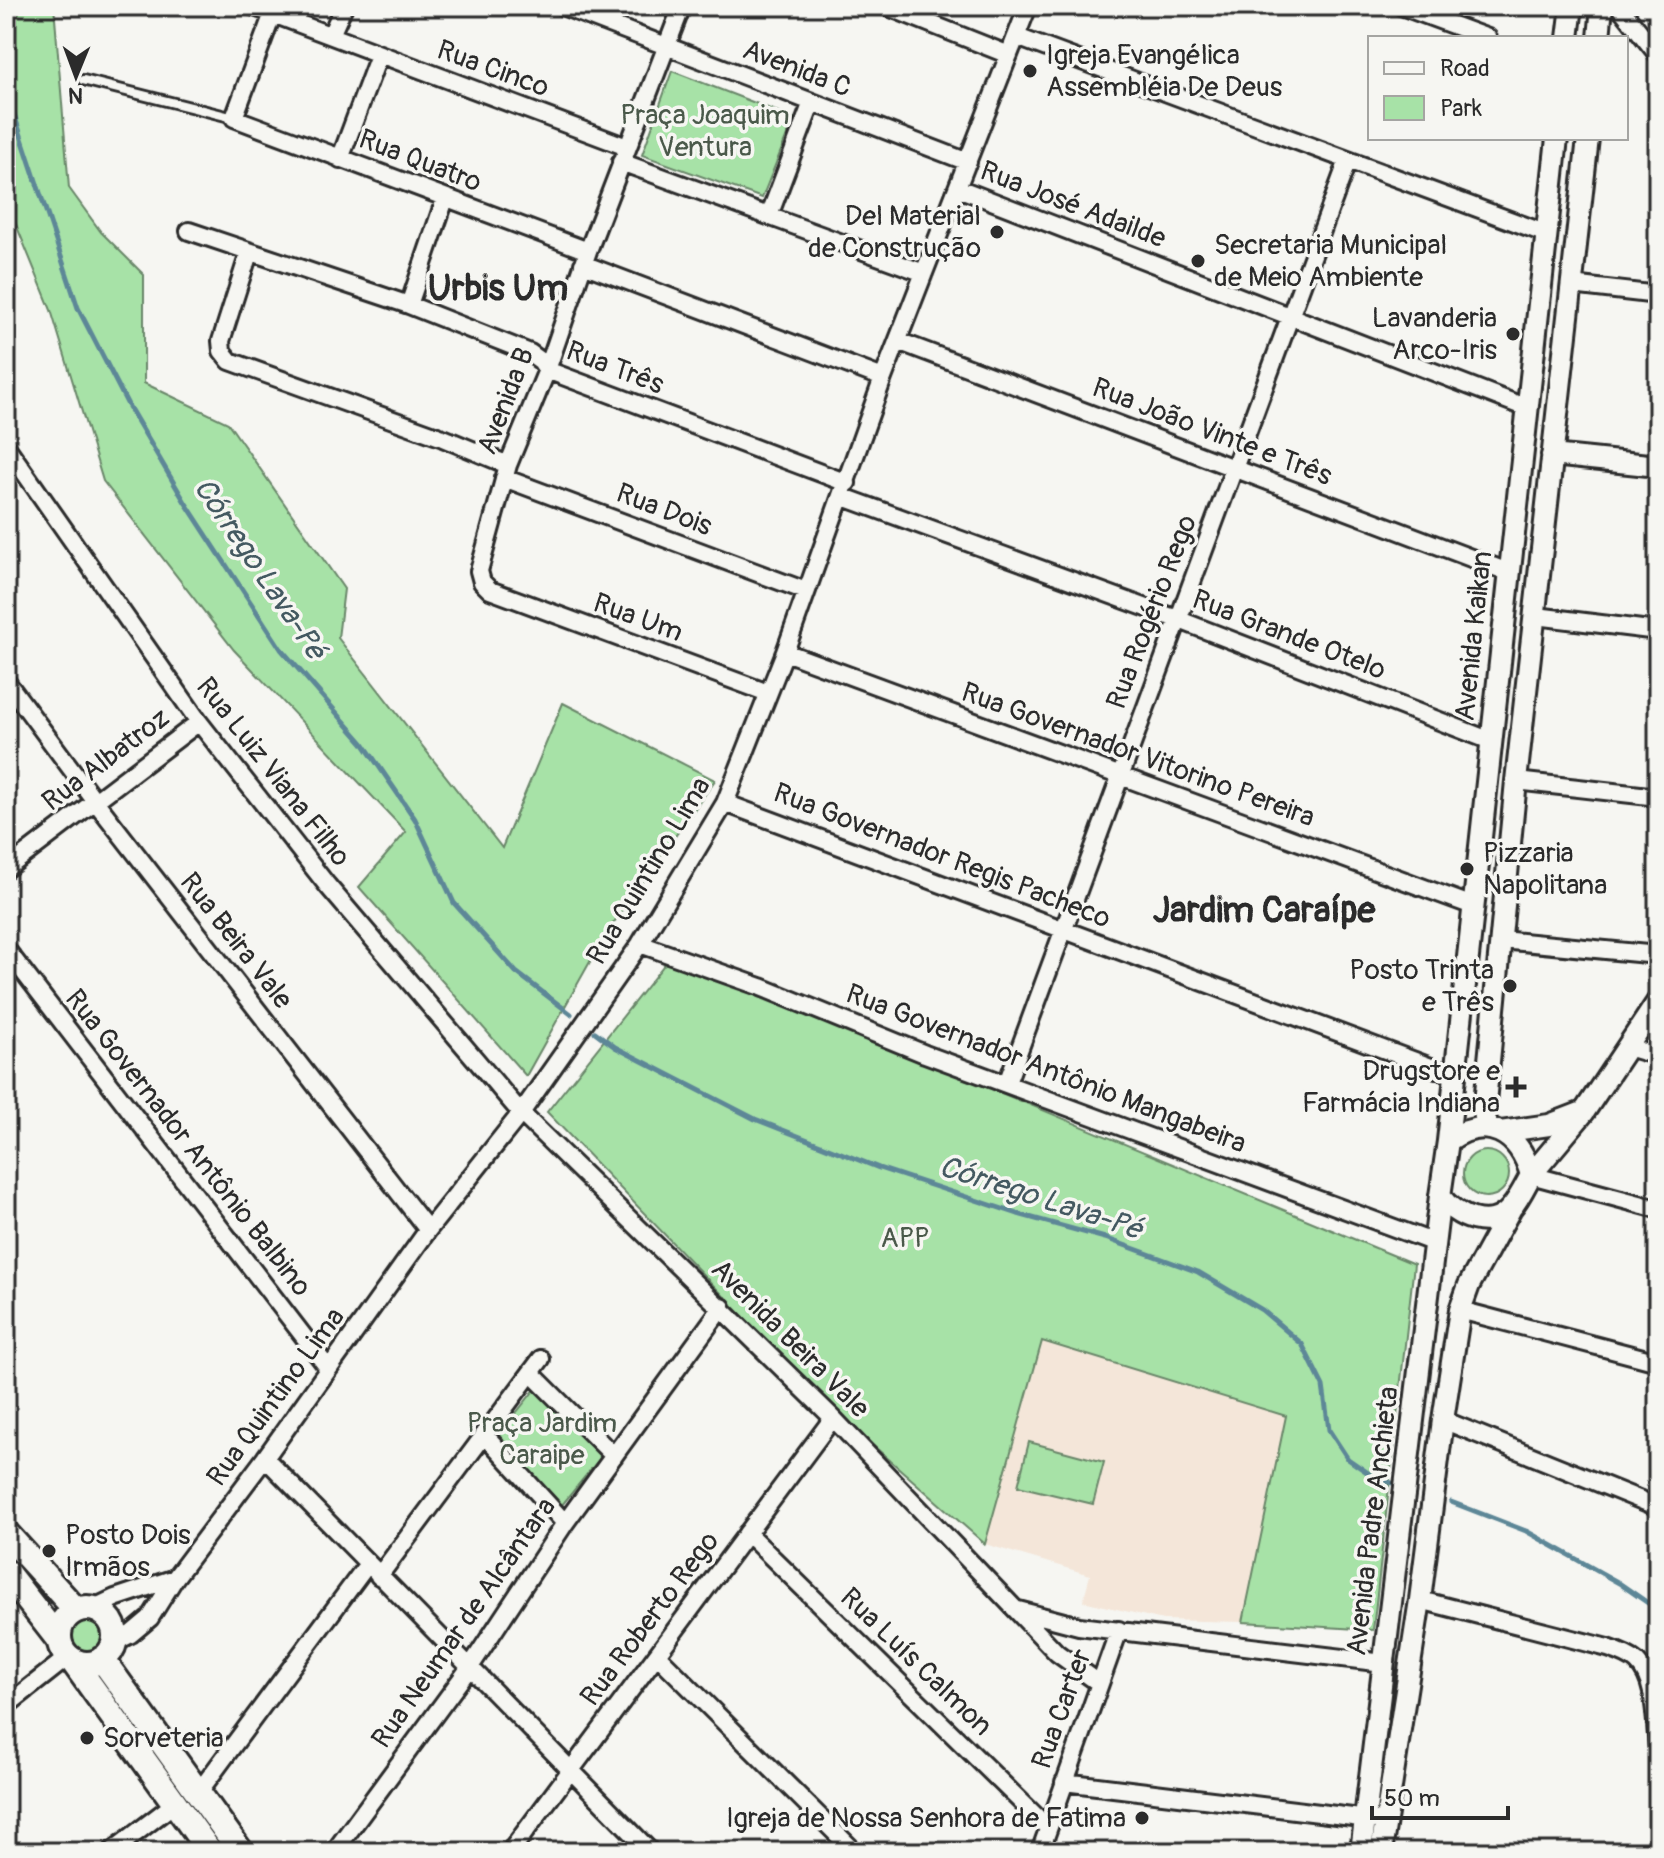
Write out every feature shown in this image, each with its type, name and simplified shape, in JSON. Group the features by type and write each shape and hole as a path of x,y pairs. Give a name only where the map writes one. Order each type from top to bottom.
{"main road":[{"path":"6,1533 85,1609 104,1613 111,1621 109,1650 198,1793 241,1852"},
{"path":"6,1572 210,1852"},
{"path":"85,1609 66,1617 60,1627 66,1652 90,1664 109,1650"}],"street":[{"name":"Rua Cinco","path":"252,6 624,154 769,216 924,273"},
{"path":"331,35 344,6"},
{"name":"Avenida C","path":"562,6 968,162"},
{"name":"Avenida B","path":"490,590 482,582 479,571 506,472 682,6"},
{"path":"886,6 1009,55"},
{"name":"Rua Quintino Lima","path":"109,1650 150,1618 175,1578 428,1230 521,1113 640,944 725,803 785,652 883,378 1028,6"},
{"path":"1401,6 1483,36"},
{"path":"1568,36 1572,6"},
{"path":"1599,36 1602,6"},
{"path":"1619,6 1658,55"},
{"path":"234,118 273,13"},
{"path":"1017,37 1547,234"},
{"path":"340,159 379,55"},
{"path":"769,216 812,102"},
{"name":"Rua Quatro","path":"234,118 445,199 883,378"},
{"name":"Avenida Kaikan","path":"1448,1141 1557,140"},
{"name":"Avenida Kaikan","path":"1494,1130 1484,1113 1516,781 1588,140"},
{"name":"Rua Rogério Rego","path":"1007,1083 1177,619 1292,319 1348,160"},
{"name":"Rua José Adailde","path":"958,188 1527,408"},
{"path":"409,305 445,199"},
{"name":"Rua Três","path":"189,231 409,305 530,353 547,370 844,490"},
{"name":"Rua Dois","path":"249,253 221,341 222,351 230,361 443,438 506,472 806,591"},
{"path":"1572,285 1658,295"},
{"name":"Rua João Vinte e Três","path":"898,341 1508,572"},
{"name":"Rua Luiz Viana Filho","path":"7,449 199,722 327,885 521,1113"},
{"path":"1522,452 1658,466"},
{"name":"Rua Grande Otelo","path":"844,490 1491,741"},
{"name":"Rua Um","path":"490,590 768,693"},
{"path":"1536,616 1658,631"},
{"name":"Rua Governador Vitorino Pereira","path":"785,652 1473,906"},
{"name":"Rua Beira Vale","path":"6,681 95,801 428,1230"},
{"name":"Rua Albatroz","path":"6,869 199,722"},
{"path":"1516,781 1658,797"},
{"name":"Rua Governador Regis Pacheco","path":"725,803 1455,1076"},
{"path":"1501,940 1658,955"},
{"name":"Rua Governador Antônio Mangabeira","path":"640,944 761,987 925,1054 1435,1243"},
{"name":"Rua Governador Antônio Balbino","path":"6,949 328,1368"},
{"name":"Avenida Padre Anchieta","path":"1381,1852 1460,1310 1469,1285 1531,1175 1584,1112 1658,1001"},
{"path":"1627,1047 1658,1056"},
{"path":"1448,1141 1469,1129 1549,1125 1584,1112"},
{"name":"Avenida Beira Vale","path":"521,1113 833,1418 1057,1653 1099,1683"},
{"path":"1494,1130 1508,1135 1519,1147 1531,1175 1658,1209"},
{"name":"Avenida Padre Anchieta","path":"1361,1852 1448,1141"},
{"path":"1440,1196 1446,1205 1469,1219 1485,1220 1510,1210"},
{"name":"Rua Neumar de Alcântara","path":"334,1852 470,1667 565,1523 722,1307"},
{"path":"1460,1310 1658,1362"},
{"path":"198,1793 541,1359"},
{"path":"531,1373 614,1456"},
{"name":"Rua Roberto Rego","path":"510,1852 833,1418"},
{"path":"1443,1420 1658,1507"},
{"path":"484,1434 565,1523"},
{"path":"265,1458 651,1852"},
{"name":"Rua Luís Calmon","path":"747,1533 1048,1828"},
{"path":"85,1609 175,1578"},
{"path":"1420,1600 1608,1648 1637,1662 1651,1694 1658,1748"},
{"name":"Avenida Beira Vale","path":"1016,1609 1064,1624 1384,1663"},
{"name":"Rua Carter","path":"1040,1852 1119,1630"},
{"path":"6,1706 66,1652"},
{"path":"657,1655 855,1852"},
{"path":"1064,1782 1386,1821"},
{"path":"111,1852 174,1804"}],"lane":[{"path":"83,80 234,118"}],"shaded area":[{"path":"1041,1341 1286,1416 1243,1622 1163,1620 1083,1601 1090,1575 985,1544"}],"green space":[{"path":"6,6 54,6 69,188 101,232 144,275 144,383 228,423 344,589 338,638 502,848 563,703 715,780 605,935 526,1076 359,887 406,832 234,650 103,481 51,310 6,200"},
{"name":"Praça Joaquim Ventura","path":"672,71 794,118 762,198 642,155"},
{"name":"APP","path":"671,956 1414,1264 1373,1630 1243,1622 1286,1416 1042,1341 985,1544 834,1411 547,1112"},
{"path":"1486,1151 1503,1157 1509,1174 1503,1191 1486,1197 1469,1191 1463,1174 1469,1157"},
{"name":"Praça Jardim Caraipe","path":"536,1388 601,1457 562,1505 497,1437"},
{"path":"1029,1442 1104,1462 1093,1504 1018,1486"},
{"path":"87,1612 96,1613 104,1619 110,1627 110,1645 104,1653 96,1659 87,1660 78,1659 70,1653 64,1645 63,1636 64,1627 70,1619 78,1613"}],"waterway":[{"name":"Córrego Lava-Pé","path":"6,90 78,308 128,405 185,502 281,649 363,743 415,819 454,903 516,972 571,1014"},
{"name":"Córrego Lava-Pé","path":"595,1032 615,1047 755,1119 879,1168 1018,1214 1105,1238 1198,1272 1262,1310 1302,1344 1323,1386 1329,1430 1348,1459 1374,1477 1395,1484"},
{"name":"Córrego Lava-Pé","path":"1451,1502 1526,1531 1619,1583 1658,1610"}],"place":[{"name":"Igreja Evangélica Assembléia De Deus","path":"1030,71"},
{"name":"Del Material de Construção","path":"997,232"},
{"name":"Secretaria Municipal de Meio Ambiente","path":"1198,261"},
{"name":"Lavanderia Arco-Iris","path":"1513,334"},
{"name":"Pizzaria Napolitana","path":"1467,869"},
{"name":"Posto Trinta e Três","path":"1510,986"},
{"name":"Drugstore e Farmácia Indiana","path":"1516,1087"},
{"name":"Posto Dois Irmãos","path":"49,1551"},
{"name":"Sorveteria","path":"87,1738"},
{"name":"Igreja de Nossa Senhora de Fatima","path":"1142,1818"}],"district":[{"name":"Urbis Um","path":"498,288"},
{"name":"Jardim Caraípe","path":"1264,910"}]}
